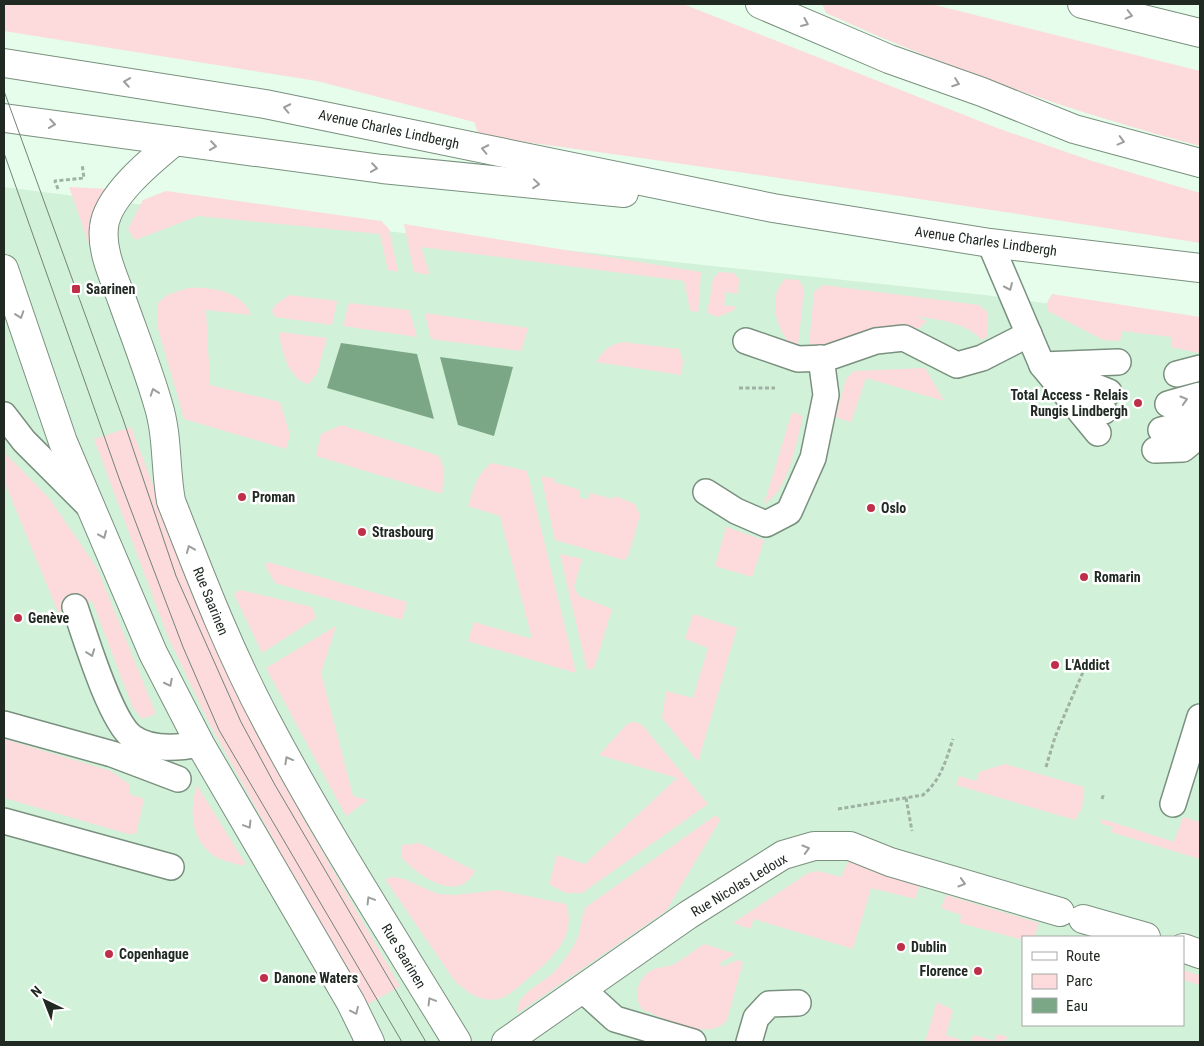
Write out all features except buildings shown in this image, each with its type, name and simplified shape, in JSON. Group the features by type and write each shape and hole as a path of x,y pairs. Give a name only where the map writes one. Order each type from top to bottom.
{"main road":[{"path":"760,4 889,59 982,92 1074,129 1200,163"},
{"path":"1082,4 1200,32"},
{"name":"Avenue Charles Lindbergh","path":"4,63 265,104 773,208 990,243 1200,268"},
{"name":"Avenue Charles Lindbergh","path":"4,118 382,169 773,208"},
{"name":"Rue Saarinen","path":"175,141 149,161 128,184 113,206 104,226 105,253 159,405 166,444 171,501 224,636 265,719 309,798 457,1042"},
{"path":"4,269 63,442 153,653 200,744 351,1003 370,1042"},
{"name":"Rue Nicolas Ledoux","path":"506,1042 688,915 783,855 814,846 850,846 890,862 1143,936"},
{"path":"1184,948 1200,954"}],"lane":[{"path":"990,243 1042,365 1104,412 1042,365"},
{"path":"746,341 798,359 821,358 876,341 904,338 957,365 982,358 1029,334"},
{"path":"706,492 736,511 766,524 789,512 813,458 826,396 821,358"},
{"path":"1042,365 1118,362"},
{"path":"1168,404 1200,395"},
{"path":"4,414 24,441 92,509"},
{"path":"1195,448 1158,440 1200,420"},
{"path":"75,607 100,679 121,724 133,738 156,747 178,748 200,744"},
{"path":"1173,804 1200,717"},
{"path":"4,724 112,754 178,779"},
{"path":"4,820 171,867"},
{"path":"582,989 615,1020 693,1042"},
{"path":"749,1042 756,1018 770,1004 798,1003"}],"path":[{"path":"58,189 54,181 84,178 82,159"},
{"path":"1046,767 1055,737 1083,672"},
{"path":"861,804 923,795 934,786 945,765 952,739"},
{"path":"1102,799 1104,793"},
{"path":"906,798 912,832"}],"shaded area":[{"path":"4,187 152,206 984,295 1200,324 1200,1042 4,1042"}],"green space":[{"path":"4,4 683,4 997,128 1092,161 1200,193 1200,243 840,187 479,136 474,122 317,81 4,31"},
{"path":"822,4 931,4 1200,71 1200,146 1104,119 963,70 826,13"},
{"path":"69,187 108,189 94,219 90,247"},
{"path":"166,191 381,221 389,229 398,272 388,270 380,234 198,216 135,240 128,229 143,200"},
{"path":"404,224 701,272 698,313 690,310 684,281 421,247 430,275 414,272"},
{"path":"719,272 734,273 739,279 738,294 726,292 724,305 736,307 734,310 718,317 707,313 713,279"},
{"path":"785,279 799,280 804,289 798,345 789,343 784,336 775,311 776,294 779,286"},
{"path":"823,285 979,305 987,312 987,337 982,340 968,329 960,326 916,316 927,321 920,328 820,346 809,344 814,292"},
{"path":"188,288 207,288 225,292 241,301 247,307 251,315 206,310 210,385 280,402 290,435 286,449 184,419 157,325 158,303 167,295"},
{"path":"1052,294 1200,317 1200,351 1198,353 1171,347 1171,337 1122,331 1120,341 1103,340 1048,311 1047,303"},
{"path":"289,295 337,301 332,325 275,317 272,311 275,305"},
{"path":"349,303 409,310 417,337 343,326"},
{"path":"425,313 528,328 521,351 431,339"},
{"path":"279,332 327,338 317,373 309,384 296,377 291,370 284,355"},
{"path":"623,342 679,349 683,361 681,375 596,362 607,349"},
{"path":"925,368 944,401 866,378 851,422 835,417 846,379 854,371"},
{"path":"792,412 803,416 794,452 780,488 773,498 764,504"},
{"path":"341,425 439,456 444,470 442,494 316,456 321,434"},
{"path":"131,427 203,616 234,687 279,774 400,986 365,1006 207,719 168,637 94,439"},
{"path":"4,452 49,498 97,568 156,714 142,719 133,708 92,601 58,612 4,481"},
{"path":"492,463 527,471 576,673 468,641 474,622 532,639 500,516 468,506 479,477"},
{"path":"541,476 555,479 554,482 580,490 579,497 588,500 590,493 613,499 615,496 635,504 640,516 628,556 624,560 555,540"},
{"path":"726,527 764,540 752,577 715,566"},
{"path":"560,554 582,559 574,587 579,596 612,609 594,668 587,670"},
{"path":"268,562 407,602 402,620 275,583 265,565"},
{"path":"240,590 312,607 316,618 262,653 234,594"},
{"path":"693,614 737,628 698,762 662,718 666,691 693,698 708,648 685,639"},
{"path":"336,626 321,673 353,796 368,800 346,816 266,668"},
{"path":"636,722 642,725 708,804 582,893 566,893 549,884 557,855 585,864 677,778 599,755 628,723"},
{"path":"4,739 111,771 129,784 129,794 144,799 136,834 128,834 4,798"},
{"path":"1005,764 1084,787 1082,808 1075,820 956,785 959,776 976,781 979,772"},
{"path":"197,785 245,863 244,866 215,857 202,844 193,820 193,802"},
{"path":"716,815 720,820 666,911 518,1013 518,1006 525,994 554,972 571,951 578,937 586,907"},
{"path":"1183,817 1200,822 1200,859 1111,832 1113,827 1101,824 1102,819 1174,842"},
{"path":"420,843 475,871 468,881 459,886 439,884 429,879 402,858 402,845"},
{"path":"848,862 920,883 915,899 871,888 853,949 754,919 750,929 733,923 808,873 818,871 841,877"},
{"path":"393,877 404,879 438,894 455,895 498,890 566,904 569,916 565,937 544,965 513,991 498,999 479,998 468,992 454,980 385,879"},
{"path":"946,895 1039,923 1034,936 1022,936 1022,940 960,923 961,915 941,908"},
{"path":"704,944 735,954 720,963 722,967 737,960 743,962 727,1020 719,1027 698,1029 674,1023 643,1010 637,994 643,978 652,970 678,962"},
{"path":"1184,970 1200,975 1200,985 1184,980"},
{"path":"937,1002 953,1010 946,1035 967,1042 925,1042"},
{"path":"997,1034 1008,1037 1003,1042 970,1042 974,1035 994,1041"}],"water":[{"path":"341,343 417,354 434,419 327,388"},
{"path":"440,357 513,367 494,436 458,425"}],"tram line":[{"path":"4,91 123,419 176,576 241,722 275,785 426,1042"},
{"path":"4,153 120,481 183,647 219,730 402,1042"}],"place":[{"name":"Saarinen","path":"76,289"},
{"name":"Total Access - Relais Rungis Lindbergh","path":"1138,403"},
{"name":"Proman","path":"242,497"},
{"name":"Oslo","path":"871,508"},
{"name":"Strasbourg","path":"362,532"},
{"name":"Romarin","path":"1084,577"},
{"name":"Genève","path":"18,618"},
{"name":"L'Addict","path":"1055,665"},
{"name":"Dublin","path":"901,947"},
{"name":"Copenhague","path":"109,954"},
{"name":"Florence","path":"978,971"},
{"name":"Danone Waters","path":"264,978"}]}
